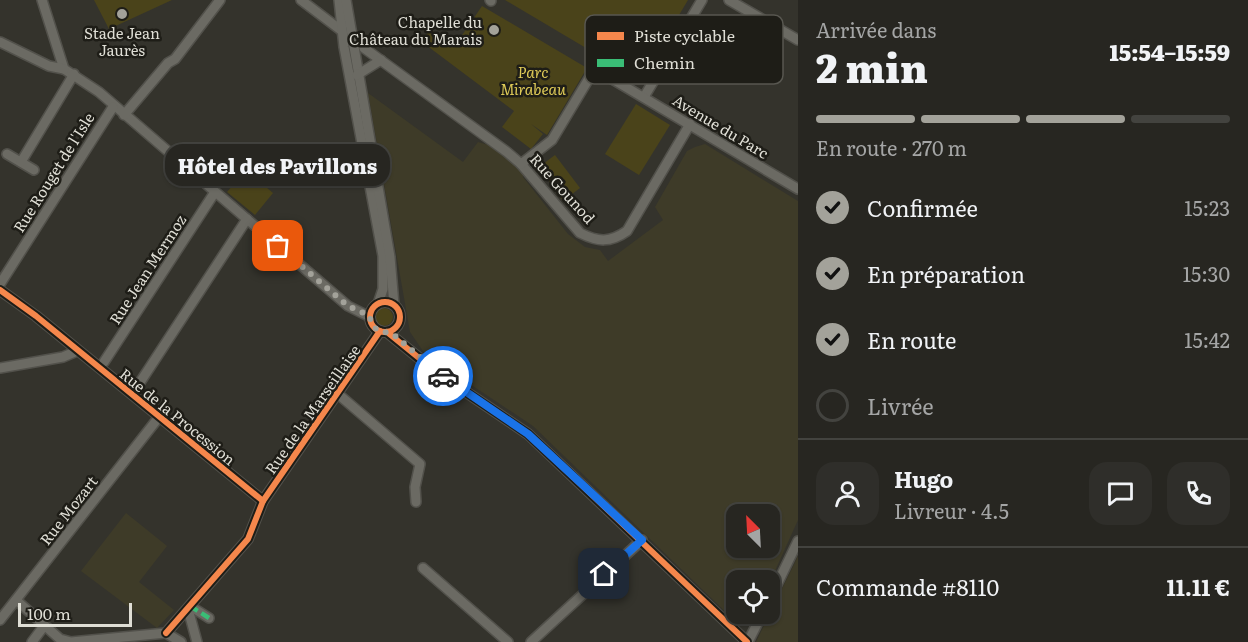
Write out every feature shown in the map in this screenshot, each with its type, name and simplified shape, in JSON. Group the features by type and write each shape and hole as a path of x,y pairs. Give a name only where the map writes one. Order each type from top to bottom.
{"street":[{"path":"42,0 64,69"},
{"path":"124,115 193,39 220,0"},
{"path":"301,0 342,31"},
{"path":"339,0 342,31 383,256 383,289 370,317"},
{"path":"346,0 357,75 390,257 394,305 399,314 398,324 412,352"},
{"path":"693,15 702,0"},
{"path":"729,0 755,15"},
{"path":"783,31 798,40"},
{"path":"0,42 49,66 74,74 99,92 348,306 370,317 374,327 383,331 435,371 528,434 747,642 757,624"},
{"name":"Rue Gounod","path":"364,48 521,164 580,233 593,240 606,242 617,239 634,221 690,124"},
{"path":"357,75 381,60"},
{"path":"21,162 74,74"},
{"name":"Avenue du Parc","path":"521,164 552,140 586,84"},
{"name":"Avenue du Parc","path":"622,84 798,189"},
{"path":"644,97 652,84"},
{"name":"Rue Rouget de l'Isle","path":"0,284 113,106"},
{"path":"7,154 34,170"},
{"name":"Rue Jean Mermoz","path":"101,365 215,192"},
{"path":"133,392 247,219"},
{"name":"Rue de la Procession","path":"0,290 36,316 77,351 101,365 159,417 263,501"},
{"path":"359,311 386,302 394,305"},
{"path":"383,331 398,324"},
{"name":"Rue de la Marseillaise","path":"166,633 248,538 263,501 383,331"},
{"path":"0,368 63,357 77,351"},
{"path":"338,394 420,464 415,487 416,502"},
{"name":"Rue Mozart","path":"0,620 159,417"},
{"path":"531,642 642,540"},
{"path":"780,578 798,541"},
{"path":"423,568 508,642"},
{"path":"16,600 60,639 71,642 166,633 181,642"},
{"path":"189,608 209,618"},
{"path":"189,608 197,642"},
{"path":"32,642 44,626"}],"shaded area":[{"path":"368,93 463,162 478,142 492,146 523,171 523,177 568,234 585,247 600,250 608,261 663,220 655,207 687,151 695,147 705,144 798,201 798,520 775,570 726,570 726,612 533,426 425,354 410,332"},
{"path":"126,513 167,546 139,582 174,610 157,628 81,571"},
{"path":"798,556 798,642 756,642 765,624 780,624 780,593"}],"green space":[{"name":"Stade Jean Jaurès","path":"94,0 172,0 109,29"},
{"path":"505,0 688,0 679,15 585,15 585,47"},
{"name":"Parc Mirabeau","path":"482,6 585,67 585,71 547,135 531,124 543,134 531,149 502,127 514,111 422,42 430,29 454,47"},
{"path":"636,104 670,125 639,175 605,154"},
{"path":"555,155 580,188 563,201 539,167"},
{"path":"246,170 273,193 255,215 227,192"},
{"path":"380,308 388,308 393,313 391,324 380,326 375,321 375,313"}],"marked path":[{"path":"190,606 209,618"}],"cycle path":[{"path":"0,290 36,316 263,501"},
{"path":"385,302 391,303 399,311 400,317 399,323 391,331 385,332 379,331 371,323 370,317 371,311 379,303 385,302"},
{"path":"166,633 248,539 263,501 380,331"},
{"path":"387,332 435,371 528,434 747,642"}],"way so far":[{"path":"278,246 348,306 368,315 376,329 394,335 421,360 443,376"}],"place":[{"name":"Stade Jean Jaurès","path":"122,14"},
{"name":"Chapelle du Château du Marais","path":"494,30"},
{"name":"Hôtel des Pavillons","path":"278,246"}],"route":[{"path":"443,376 528,434 642,540 604,574"}]}
